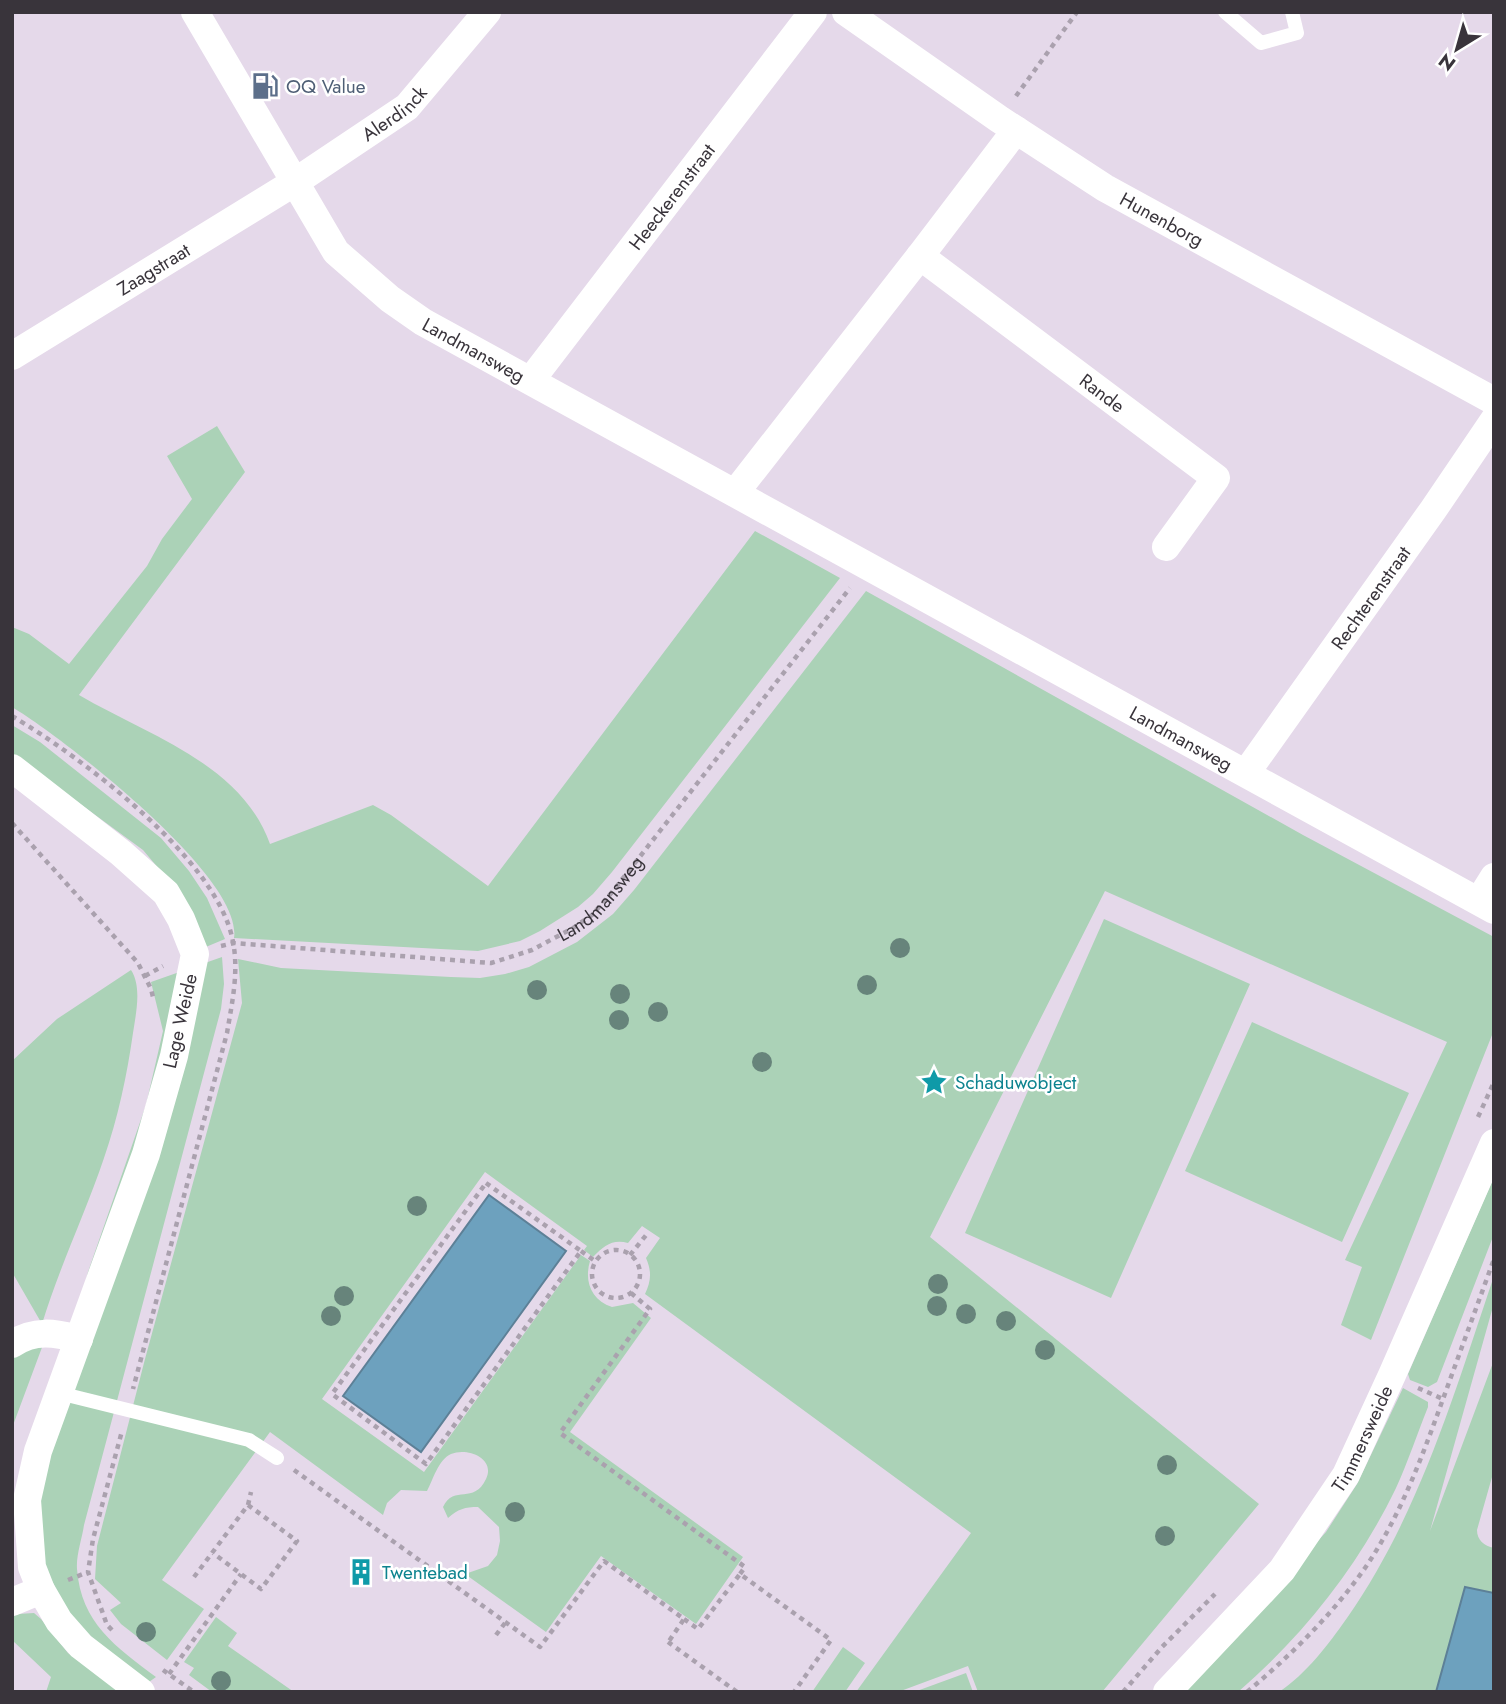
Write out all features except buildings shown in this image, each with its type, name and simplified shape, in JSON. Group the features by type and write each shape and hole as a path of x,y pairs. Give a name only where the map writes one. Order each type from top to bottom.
{"street":[{"name":"Landmansweg","path":"195,12 336,252 390,299 423,322 1246,773 1489,896"},
{"name":"Heeckerenstraat","path":"531,380 813,12"},
{"name":"Hunenborg","path":"846,12 1007,125 1105,188 1494,401"},
{"name":"Alerdinck","path":"295,182 407,107 477,19"},
{"path":"735,492 920,256 1007,125"},
{"name":"Zaagstraat","path":"12,356 295,182"},
{"name":"Rande","path":"920,256 1216,478 1166,547"},
{"name":"Rechterenstraat","path":"1246,773 1494,420"},
{"name":"Lage Weide","path":"12,768 121,853 166,893 181,919 195,954 174,1056 146,1154 38,1451 26,1500 32,1567 41,1590 59,1620 81,1646 141,1692"},
{"name":"Timmersweide","path":"1167,1692 1282,1570 1346,1475 1494,1143"},
{"path":"12,1343 51,1332 79,1339"},
{"path":"12,1602 41,1590"}],"lane":[{"path":"1225,12 1261,43 1297,33 1292,12"},
{"path":"59,1393 249,1440 277,1458"}],"path":[{"path":"1007,125 1077,12"},
{"name":"Landmansweg","path":"195,954 234,943 491,963 532,950 573,928 592,915 613,891 867,565"},
{"path":"12,823 138,963 151,989 155,1009"},
{"path":"1476,1121 1494,1082"},
{"path":"581,1251 426,1464 332,1394 486,1183 595,1261"},
{"path":"630,1255 647,1234"},
{"path":"616,1250 630,1255 639,1267 640,1274 631,1293 624,1297 609,1298 597,1290 591,1276 595,1261 607,1251 616,1250"},
{"path":"1247,1692 1291,1655 1345,1594 1366,1567 1384,1536 1416,1471 1494,1259"},
{"path":"277,1458 540,1647 604,1561 698,1629 745,1567 560,1433 650,1309 631,1293"},
{"path":"194,1577 248,1505 251,1492"},
{"path":"213,1553 261,1588 297,1541 248,1505"},
{"path":"169,1674 241,1574"},
{"path":"740,1574 831,1640 794,1692"},
{"path":"1123,1692 1162,1647 1219,1590"},
{"path":"684,1619 667,1643 737,1692"},
{"path":"496,1635 505,1623"}],"green space":[{"path":"217,426 245,472 79,695 162,738 215,772 237,792 256,816 270,844 373,805 391,815 488,886 755,531 840,578 612,872 578,907 540,931 520,941 478,951 234,938 229,912 211,880 181,846 107,777 12,707 12,627 29,634 69,664 147,566 162,539 192,499 167,456"},
{"path":"866,591 1303,835 1494,937 1494,1030 1371,1340 1341,1325 1362,1267 1345,1260 1447,1042 1105,891 930,1237 1259,1504 1102,1692 978,1692 968,1666 898,1692 856,1692 971,1533 645,1294 650,1276 646,1258 660,1238 642,1226 628,1243 609,1244 593,1257 584,1250 587,1246 485,1172 322,1399 424,1472 581,1255 590,1261 589,1282 599,1300 612,1307 633,1303 651,1318 570,1432 743,1557 696,1624 601,1556 546,1632 465,1574 488,1566 497,1555 499,1527 478,1507 462,1509 448,1518 443,1507 453,1497 481,1487 488,1472 484,1460 472,1453 451,1454 439,1465 427,1491 401,1490 387,1503 383,1515 270,1432 162,1580 204,1609 167,1660 121,1624 110,1610 121,1603 95,1579 97,1546 242,1003 238,959 281,968 480,978 529,967 577,942 613,914 634,890"},
{"path":"12,725 40,742 161,838 189,871 207,898 225,939 201,949 165,876 143,850 12,754"},
{"path":"1104,919 1250,984 1111,1298 965,1233"},
{"path":"222,957 224,984 221,1009 77,1558 80,1588 93,1619 114,1644 156,1677 149,1682 93,1640 77,1624 48,1581 29,1510 88,1272 146,1105 163,1031 151,982"},
{"path":"131,970 136,984 137,1009 118,1112 97,1179 42,1324 12,1272 12,1061 57,1019"},
{"path":"1252,1022 1409,1093 1342,1242 1185,1171"},
{"path":"1494,1177 1494,1234 1437,1382 1428,1387 1410,1380 1408,1374"},
{"path":"1494,1276 1494,1303 1430,1531 1494,1360 1494,1470 1477,1530 1482,1542 1494,1548 1494,1593 1465,1587 1436,1692 1279,1692 1307,1668 1332,1638 1372,1579 1395,1538 1415,1496 1449,1409"},
{"path":"44,1342 12,1428 12,1352"},
{"path":"1403,1388 1428,1402 1428,1407 1396,1488 1347,1572 1307,1623 1238,1692 1181,1692 1326,1532 1357,1484"},
{"path":"34,1613 68,1653 121,1692 46,1692 51,1677 12,1640 12,1617"},
{"path":"216,1617 237,1633 228,1646 294,1692 212,1692 189,1675 194,1668 184,1662"},
{"path":"843,1647 865,1663 845,1692 812,1692"},
{"path":"966,1673 973,1692 914,1692"}],"water":[{"path":"489,1195 566,1251 421,1452 343,1396"},
{"path":"1465,1587 1494,1593 1494,1692 1436,1692"}],"place":[{"name":"OQ Value","path":"265,86"},
{"name":"Schaduwobject","path":"934,1082"},
{"name":"Twentebad","path":"361,1572"}]}
